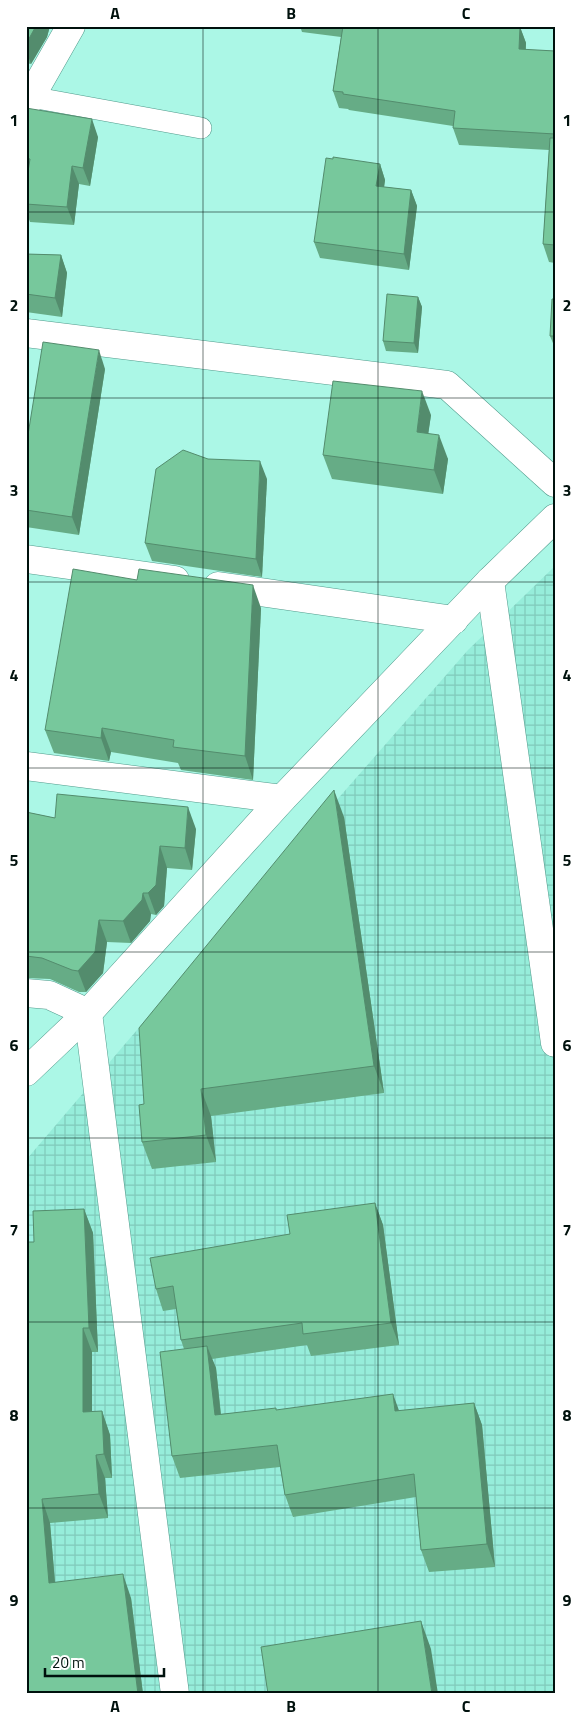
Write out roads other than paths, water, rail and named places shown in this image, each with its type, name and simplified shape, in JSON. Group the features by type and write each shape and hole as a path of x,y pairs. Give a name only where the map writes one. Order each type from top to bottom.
{"street":[{"path":"28,100 71,26"},
{"path":"26,333 447,385 555,483"},
{"path":"26,1072 88,1013 282,799 490,581 555,518"},
{"path":"26,559 454,620"},
{"path":"490,581 555,1043"},
{"path":"26,766 282,799"},
{"path":"26,993 50,995 88,1013"},
{"path":"88,1013 175,1694"}],"lane":[{"path":"28,100 201,128"}]}
